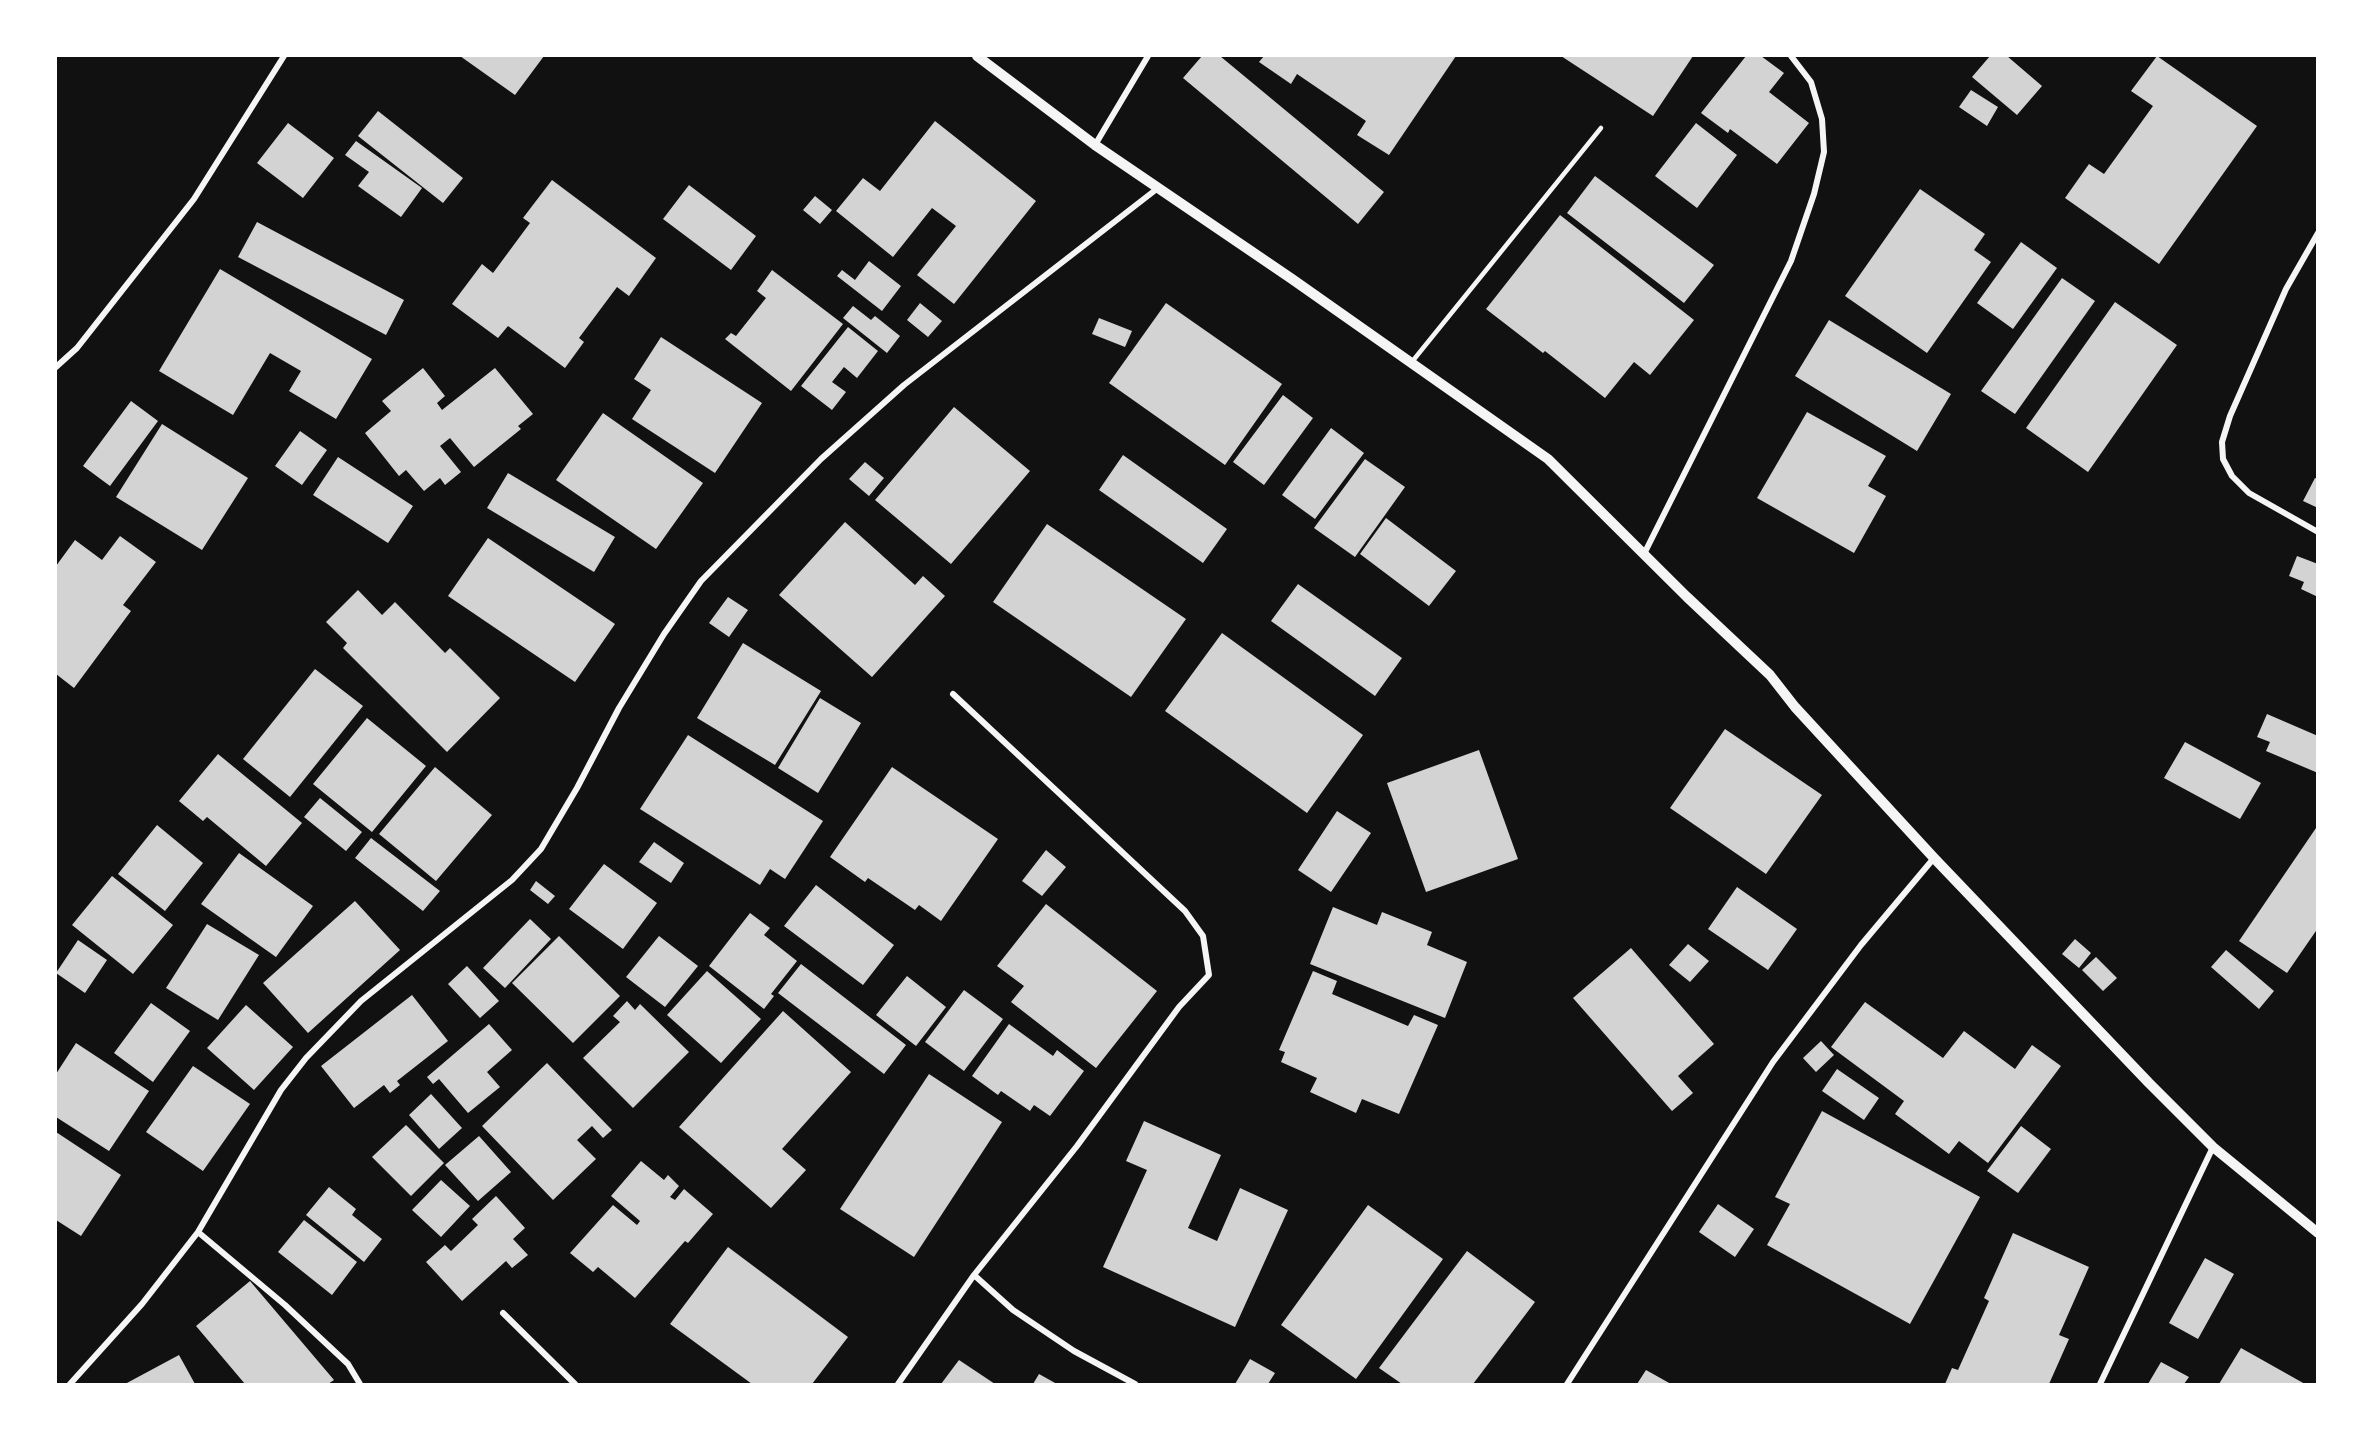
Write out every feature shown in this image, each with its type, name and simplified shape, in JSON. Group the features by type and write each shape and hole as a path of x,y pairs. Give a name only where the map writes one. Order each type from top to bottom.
{"street":[{"path":"56,368 77,348 194,199 284,56"},
{"path":"977,56 1095,145 1548,459 1770,675 1795,706 1934,858 2076,1009 2213,1147 2318,1233"},
{"path":"1095,145 1148,56"},
{"path":"1644,554 1791,261 1814,194 1824,152 1822,119 1811,82 1791,56"},
{"path":"70,1384 142,1304 198,1232 281,1090 306,1058 361,1001 512,880 541,849 577,788 619,708 664,634 701,581 821,459 904,385 1008,307 1158,188"},
{"path":"2318,233 2286,289 2230,416 2222,442 2223,459 2232,476 2249,493 2318,532"},
{"path":"898,1384 974,1275 1077,1146 1179,1007 1209,975 1203,936 1185,911 953,694"},
{"path":"1567,1384 1773,1062 1861,945 1934,858"},
{"path":"2100,1384 2213,1147"},
{"path":"198,1232 285,1305 348,1364 360,1384"},
{"path":"974,1275 1013,1310 1074,1351 1135,1384"},
{"path":"503,1313 575,1384"}],"lane":[{"path":"1411,363 1601,128"}],"building":[{"path":"460,56 544,56 515,95"},
{"path":"1202,56 1220,56 1384,192 1358,224 1183,78"},
{"path":"1264,56 1456,56 1389,155 1357,135 1366,121 1297,74 1291,84 1259,62"},
{"path":"1561,56 1693,56 1653,116"},
{"path":"1746,56 1761,56 1784,73 1769,92 1809,123 1777,164 1730,129 1728,133 1701,113"},
{"path":"1990,56 2007,56 2042,86 2017,115 1972,77"},
{"path":"2157,56 2257,126 2159,264 2065,198 2089,164 2104,174 2153,106 2131,91"},
{"path":"1971,90 1998,107 1987,126 1959,107"},
{"path":"378,111 463,178 443,203 358,136"},
{"path":"935,121 1036,201 954,304 917,275 956,226 932,208 893,257 836,211 863,178 880,191"},
{"path":"288,123 334,158 303,198 257,163"},
{"path":"1696,123 1737,155 1697,208 1655,176"},
{"path":"356,141 422,188 401,217 358,186 369,172 345,155"},
{"path":"1595,176 1714,265 1684,303 1567,213"},
{"path":"552,180 656,258 629,296 617,287 579,338 584,342 565,368 508,326 498,338 452,304 482,264 493,273 530,223 523,218"},
{"path":"689,185 756,236 731,270 663,219"},
{"path":"1920,189 1985,234 1974,250 1991,262 1927,353 1845,296"},
{"path":"815,196 832,210 820,224 803,210"},
{"path":"1560,215 1694,320 1650,375 1634,362 1605,398 1486,309"},
{"path":"257,222 404,300 386,335 238,257"},
{"path":"2021,242 2057,268 2013,329 1977,303"},
{"path":"869,261 901,286 882,311 837,276 842,270 855,280"},
{"path":"220,269 372,359 336,419 289,391 301,371 270,353 233,415 159,371"},
{"path":"772,270 843,324 791,391 725,339 731,333 736,336 766,298 757,291"},
{"path":"2062,278 2095,301 2015,414 1981,391"},
{"path":"2115,302 2177,345 2088,472 2026,428"},
{"path":"920,303 942,321 928,337 907,320"},
{"path":"1166,303 1282,384 1225,465 1109,383"},
{"path":"853,306 871,320 875,316 900,336 887,353 843,318"},
{"path":"1099,318 1132,331 1125,347 1092,334"},
{"path":"1829,320 1951,394 1917,451 1795,376"},
{"path":"848,327 878,351 857,378 844,367 832,382 846,392 832,410 801,386"},
{"path":"661,337 762,403 715,473 632,419 651,390 634,379"},
{"path":"423,368 445,396 437,403 442,410 495,368 533,414 518,426 521,429 474,467 450,438 440,446 461,472 445,485 440,478 424,491 406,470 399,476 365,433 391,411 382,401"},
{"path":"1283,395 1313,418 1264,485 1233,462"},
{"path":"131,401 158,421 110,486 83,466"},
{"path":"954,407 1030,471 951,564 875,500"},
{"path":"1807,412 1886,456 1868,486 1886,496 1854,553 1757,498"},
{"path":"603,413 703,483 656,549 556,480"},
{"path":"162,424 248,478 202,550 116,497"},
{"path":"1331,428 1364,453 1315,519 1282,495"},
{"path":"300,431 327,450 302,485 275,466"},
{"path":"1123,455 1227,529 1203,563 1099,490"},
{"path":"338,457 413,506 388,543 313,495"},
{"path":"1365,459 1405,487 1355,557 1314,528"},
{"path":"865,462 884,478 869,496 849,479"},
{"path":"508,473 615,537 594,572 487,508"},
{"path":"2315,478 2318,479 2318,508 2303,501"},
{"path":"1386,518 1456,571 1429,606 1360,554"},
{"path":"845,522 915,585 923,576 945,596 872,677 779,595"},
{"path":"1047,524 1186,619 1131,697 993,602"},
{"path":"120,536 156,562 123,605 131,611 74,688 56,674 56,566 75,540 102,560"},
{"path":"488,538 615,624 575,682 448,596"},
{"path":"2297,556 2318,564 2318,597 2301,589 2304,582 2289,576"},
{"path":"1298,584 1402,658 1375,696 1271,621"},
{"path":"358,590 382,615 395,602 445,653 450,648 500,698 447,752 343,648 347,643 326,622"},
{"path":"728,597 748,610 729,637 709,623"},
{"path":"1222,633 1363,735 1307,813 1165,711"},
{"path":"743,643 821,691 775,765 697,718"},
{"path":"315,669 363,706 290,797 243,759"},
{"path":"820,698 861,723 818,793 778,768"},
{"path":"2267,714 2318,736 2318,773 2266,751 2270,742 2257,737"},
{"path":"367,718 426,766 372,832 313,784"},
{"path":"1725,729 1822,795 1766,874 1670,808"},
{"path":"688,735 823,821 785,879 770,869 760,885 640,809"},
{"path":"2185,742 2261,783 2240,819 2164,778"},
{"path":"1479,750 1518,859 1426,892 1387,783"},
{"path":"218,754 302,823 266,866 207,817 203,821 179,801"},
{"path":"435,767 492,815 436,881 379,834"},
{"path":"892,767 998,839 941,921 919,905 915,910 868,878 865,882 830,857"},
{"path":"320,798 362,832 346,851 304,817"},
{"path":"1337,811 1371,833 1331,892 1298,870"},
{"path":"157,825 203,863 165,911 118,874"},
{"path":"2316,828 2318,928 2287,973 2239,941"},
{"path":"371,838 440,891 423,911 355,858"},
{"path":"654,842 684,863 671,883 639,862"},
{"path":"1046,850 1066,867 1042,896 1022,881"},
{"path":"239,853 313,906 276,957 201,904"},
{"path":"604,864 657,903 623,949 569,909"},
{"path":"112,876 173,925 133,974 72,925"},
{"path":"536,881 555,896 548,904 530,890"},
{"path":"816,885 894,945 863,985 784,926"},
{"path":"1737,887 1797,929 1768,970 1708,929"},
{"path":"355,901 400,950 308,1033 263,983"},
{"path":"1046,904 1157,991 1096,1068 1011,1002 1024,986 997,966"},
{"path":"1333,907 1377,925 1382,912 1432,932 1427,945 1467,962 1445,1018 1310,964"},
{"path":"750,913 770,928 764,935 797,961 771,994 774,996 764,1009 709,966"},
{"path":"530,919 551,939 505,988 483,968"},
{"path":"207,924 259,955 218,1020 166,988"},
{"path":"559,936 620,996 573,1043 512,983"},
{"path":"659,936 698,966 665,1007 626,977"},
{"path":"2075,939 2091,953 2079,968 2062,954"},
{"path":"78,940 107,960 85,993 56,973"},
{"path":"1688,944 1709,961 1690,982 1669,965"},
{"path":"1631,948 1714,1044 1678,1076 1693,1093 1672,1111 1573,998"},
{"path":"2226,950 2274,991 2259,1009 2211,967"},
{"path":"2096,957 2117,978 2103,991 2082,970"},
{"path":"801,964 906,1045 884,1074 778,993"},
{"path":"467,966 499,1001 480,1018 448,984"},
{"path":"707,971 761,1019 721,1063 667,1015"},
{"path":"1313,971 1337,981 1332,994 1408,1026 1414,1015 1438,1025 1399,1114 1362,1099 1356,1113 1310,1092 1317,1078 1281,1062 1285,1052 1279,1050"},
{"path":"907,976 946,1007 916,1046 876,1015"},
{"path":"964,990 1003,1019 964,1071 925,1042"},
{"path":"412,995 448,1041 397,1081 400,1085 390,1093 384,1085 354,1108 321,1066"},
{"path":"627,1001 635,1010 640,1004 689,1052 633,1108 583,1058 620,1022 613,1016"},
{"path":"1865,1002 1943,1058 1964,1031 2015,1069 2032,1045 2061,1066 1988,1163 1959,1141 1949,1154 1895,1114 1904,1101 1831,1047"},
{"path":"151,1003 190,1031 153,1082 114,1053"},
{"path":"246,1005 293,1047 254,1090 207,1048"},
{"path":"783,1011 851,1072 782,1149 806,1170 771,1208 679,1127"},
{"path":"489,1024 512,1050 487,1072 500,1087 468,1113 439,1079 433,1084 427,1077"},
{"path":"1009,1024 1053,1056 1057,1050 1084,1071 1050,1116 1034,1105 1030,1111 1001,1091 998,1095 972,1076"},
{"path":"1821,1041 1834,1055 1816,1072 1803,1058"},
{"path":"76,1043 149,1091 109,1151 56,1117 56,1074"},
{"path":"547,1063 612,1130 603,1138 592,1126 577,1140 596,1159 553,1200 482,1126"},
{"path":"193,1066 250,1104 203,1171 146,1132"},
{"path":"1837,1069 1879,1098 1864,1120 1822,1091"},
{"path":"929,1074 1002,1122 914,1257 840,1209"},
{"path":"431,1094 462,1128 439,1149 409,1115"},
{"path":"1822,1111 1980,1197 1910,1324 1767,1245 1790,1204 1775,1197"},
{"path":"1144,1121 1221,1155 1188,1228 1217,1241 1240,1188 1288,1210 1235,1327 1103,1267 1147,1170 1126,1161"},
{"path":"406,1125 444,1163 411,1196 372,1157"},
{"path":"2021,1126 2051,1149 2018,1193 1987,1171"},
{"path":"56,1132 121,1175 81,1236 56,1220"},
{"path":"479,1136 511,1172 478,1201 445,1165"},
{"path":"641,1161 664,1180 668,1175 679,1186 670,1197 675,1200 684,1189 713,1214 688,1243 685,1241 635,1298 598,1267 593,1272 570,1253 613,1205 637,1225 640,1221 611,1196"},
{"path":"441,1180 470,1206 441,1237 412,1210"},
{"path":"329,1187 356,1209 352,1215 382,1239 364,1262 306,1215"},
{"path":"496,1196 525,1228 513,1239 528,1255 512,1268 506,1261 462,1301 426,1262 445,1245 451,1251 478,1225 472,1219"},
{"path":"1718,1204 1754,1229 1735,1257 1699,1232"},
{"path":"1368,1205 1443,1259 1356,1379 1281,1325"},
{"path":"304,1220 357,1262 332,1295 278,1252"},
{"path":"2013,1233 2089,1267 2059,1335 2069,1339 2049,1384 1945,1384 1952,1368 1958,1370 1989,1301 1984,1298"},
{"path":"728,1247 848,1337 812,1384 752,1384 670,1324"},
{"path":"1467,1251 1535,1302 1473,1384 1402,1384 1379,1368"},
{"path":"2205,1258 2234,1274 2198,1339 2169,1323"},
{"path":"250,1281 334,1380 328,1384 245,1384 196,1326"},
{"path":"2241,1348 2305,1384 2219,1384"},
{"path":"179,1355 195,1384 125,1384"},
{"path":"1250,1359 1275,1373 1268,1384 1235,1384"},
{"path":"959,1360 995,1384 941,1384"},
{"path":"2161,1362 2189,1377 2184,1384 2148,1384"},
{"path":"1646,1370 1671,1384 1637,1384"},
{"path":"1039,1374 1057,1384 1033,1384"}]}
